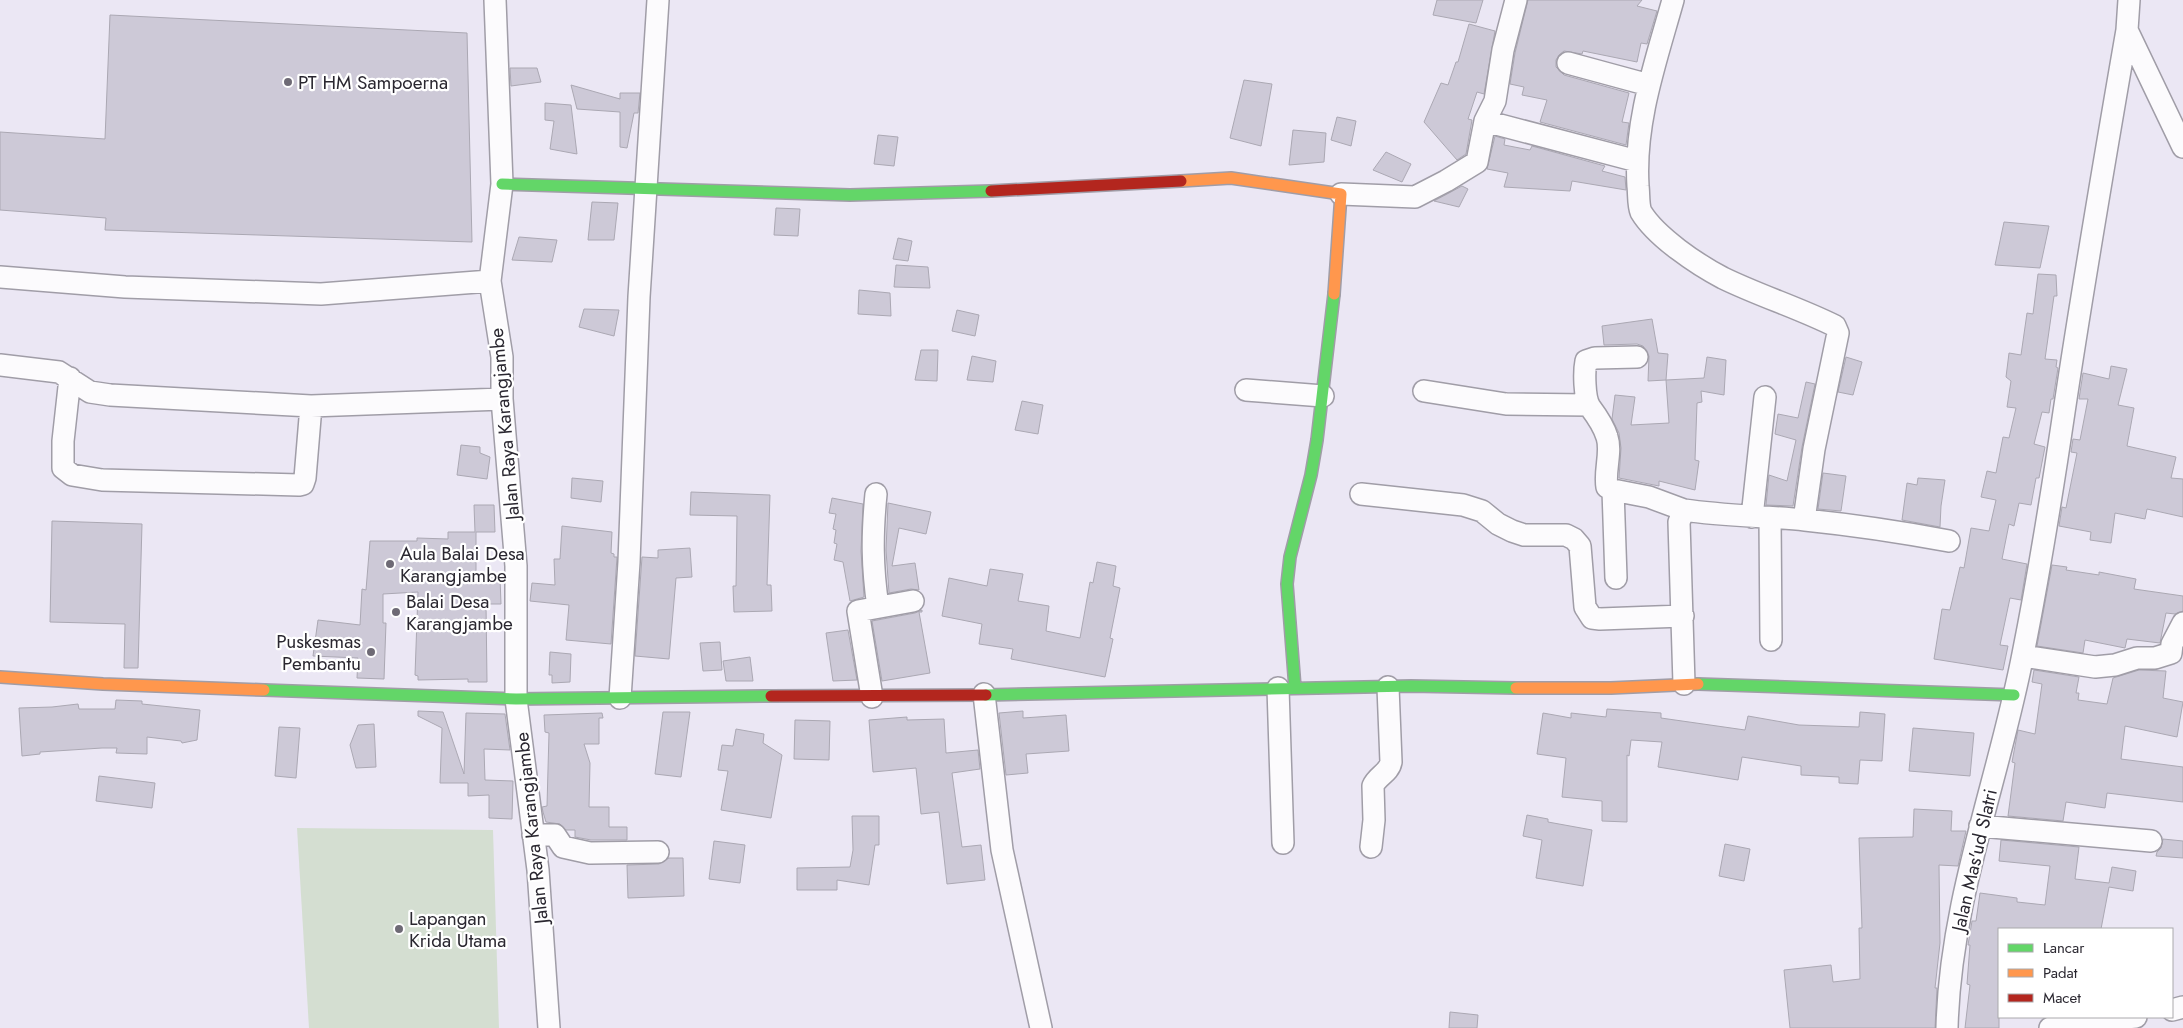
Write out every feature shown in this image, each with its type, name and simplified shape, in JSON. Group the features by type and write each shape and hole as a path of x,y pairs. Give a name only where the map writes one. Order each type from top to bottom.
{"street":[{"name":"Jalan Raya Karangjambe","path":"495,0 502,184 490,281 502,357 502,399 516,566 516,699 538,870 549,1028"},
{"path":"620,698 630,562 639,298 658,0"},
{"path":"502,184 850,195 999,191 1230,178 1341,194 1415,197 1477,162 1485,121 1495,100 1503,50 1516,0"},
{"path":"1673,0 1649,85 1637,161 1640,210 1650,224 1692,261 1724,278 1835,326 1838,333 1814,449 1804,520"},
{"name":"Jalan Mas'ud Slatri","path":"1948,1028 1948,1000 1963,895 2023,656 2052,501 2067,393 2127,30 2129,0"},
{"path":"2127,30 2183,147"},
{"path":"1568,63 1649,85"},
{"path":"1485,121 1637,161"},
{"path":"1283,843 1287,584 1290,557 1311,475 1322,396 1337,267 1341,194"},
{"path":"0,277 125,287 321,294 490,281"},
{"path":"1637,357 1594,358 1586,361 1584,371 1588,405 1608,437 1605,478 1607,487 1613,490 1649,497 1684,510 1886,529 1948,541"},
{"path":"0,365 59,372 90,392 311,406 502,399"},
{"path":"70,378 63,441 63,468 72,475 102,480 303,484 311,406"},
{"path":"1246,390 1322,396"},
{"path":"1424,391 1506,404 1588,405"},
{"path":"1765,397 1761,518 1771,640"},
{"path":"1613,490 1616,578"},
{"path":"876,494 872,539 873,570 878,606"},
{"path":"1361,494 1463,505 1482,511 1498,524 1524,534 1566,535 1574,539 1580,546 1585,607 1592,618 1683,616"},
{"path":"1684,510 1679,522 1684,684"},
{"path":"872,697 858,612 878,606 913,601"},
{"path":"2023,656 2096,667 2115,665 2137,658 2155,658 2171,653 2172,644 2183,623"},
{"path":"0,678 103,684 516,699 693,696 872,697 1286,688 1562,688 1684,684 1842,691 1924,691 2014,695"},
{"path":"1371,847 1374,820 1373,786 1375,781 1387,771 1391,762 1388,687"},
{"path":"984,694 1002,850 1041,1028"},
{"path":"1980,826 2151,841"},
{"path":"534,835 554,835 564,847 590,853 658,852"},
{"path":"2050,1028 2060,1025 2126,1018"}],"shaded area":[{"name":"Lapangan Krida Utama","path":"297,828 493,830 499,1028 309,1028"}],"building":[{"path":"1437,0 1483,0 1476,23 1433,15"},
{"path":"1528,0 1642,0 1637,6 1657,11 1647,44 1641,43 1637,62 1583,51 1582,54 1564,51 1556,60 1556,67 1564,75 1629,93 1622,122 1629,123 1626,145 1540,122 1547,100 1522,95 1524,87 1510,84 1515,53"},
{"name":"PT HM Sampoerna","path":"110,15 467,33 472,242 105,230 106,218 0,210 0,132 105,139"},
{"path":"1469,24 1495,31 1484,94 1477,92 1468,119 1472,120 1466,154 1457,160 1424,122 1441,83 1448,85 1456,62 1458,62"},
{"path":"510,68 537,68 541,82 511,86"},
{"path":"1244,80 1272,84 1261,146 1230,138"},
{"path":"571,85 620,99 620,93 640,93 638,113 634,113 627,148 620,147 620,112 577,109"},
{"path":"545,103 571,105 577,154 550,149 554,121 545,120"},
{"path":"1337,117 1356,121 1351,146 1331,140"},
{"path":"1293,130 1326,133 1324,162 1289,165"},
{"path":"878,135 898,137 894,166 874,164"},
{"path":"1495,136 1505,139 1504,145 1530,150 1532,146 1605,166 1602,171 1625,177 1626,190 1572,181 1570,191 1504,187 1508,173 1487,169"},
{"path":"1386,152 1411,164 1402,182 1373,170"},
{"path":"1462,186 1468,189 1459,207 1434,201"},
{"path":"592,202 618,203 614,240 588,240"},
{"path":"776,208 800,209 798,236 774,235"},
{"path":"2004,222 2049,226 2040,268 1995,265"},
{"path":"519,237 557,240 552,262 512,260"},
{"path":"898,238 912,241 908,261 893,259"},
{"path":"896,265 928,267 930,288 894,287"},
{"path":"2038,274 2056,275 2057,296 2054,296 2045,359 2057,360 2056,367 2058,368 2049,413 2042,412 2034,444 2045,447 2039,478 2036,478 2031,505 2019,503 2014,526 2009,524 2002,559 2027,564 2021,600 2010,598 2000,645 2008,646 2003,670 1934,659 1942,609 1950,610 1960,567 1964,568 1971,528 1989,531 1996,500 1981,497 1987,471 1996,473 2003,437 2009,438 2016,408 2007,407 2011,381 2006,377 2009,353 2021,355 2027,313 2033,314"},
{"path":"859,290 890,293 891,316 858,314"},
{"path":"584,309 619,310 614,336 579,327"},
{"path":"957,310 979,315 975,336 952,331"},
{"path":"1652,319 1658,353 1668,354 1666,380 1648,381 1649,356 1643,346 1637,344 1604,345 1602,326"},
{"path":"921,350 938,350 937,381 915,380"},
{"path":"972,356 996,361 993,382 967,380"},
{"path":"1707,357 1726,360 1724,395 1701,391 1702,402 1697,403 1695,460 1699,461 1695,490 1659,481 1659,486 1619,478 1621,448 1619,433 1612,419 1615,395 1635,397 1631,425 1669,423 1666,380 1704,378"},
{"path":"1846,357 1862,362 1853,395 1838,392"},
{"path":"2111,366 2127,369 2118,405 2134,408 2127,446 2176,457 2171,478 2183,479 2183,517 2147,509 2145,519 2115,513 2111,543 2090,540 2091,532 2059,526 2062,507 2066,508 2077,453 2071,452 2073,439 2080,440 2088,399 2079,399 2083,373 2109,379"},
{"path":"1806,382 1815,384 1802,447 1793,506 1766,505 1769,475 1787,481 1796,440 1775,434 1778,414 1798,418"},
{"path":"1022,401 1043,405 1038,434 1015,430"},
{"path":"461,445 480,447 480,453 490,457 487,479 457,475"},
{"path":"1823,473 1846,476 1841,511 1818,509"},
{"path":"572,478 603,481 601,502 571,498"},
{"path":"1918,478 1945,480 1940,527 1902,520 1907,483 1917,485"},
{"path":"691,492 770,495 767,585 771,585 772,611 734,612 733,586 736,586 737,516 690,515"},
{"path":"832,498 863,504 861,551 864,597 850,601 843,562 834,560 837,544 834,543 836,530 833,529 836,514 829,513"},
{"path":"888,503 931,512 926,534 899,528 892,566 915,563 919,590 911,589 889,593 886,550"},
{"path":"474,505 494,505 495,532 476,532 476,578 500,578 501,604 486,604 487,682 468,682 468,679 418,680 418,676 415,675 418,592 383,594 383,623 386,623 384,679 357,678 358,658 313,656 318,620 360,625 362,589 366,590 370,541 417,541 417,538 448,539 448,532 475,532"},
{"path":"52,521 142,524 138,668 124,668 125,624 50,622"},
{"path":"562,526 612,532 611,553 614,554 614,557 617,557 611,644 566,640 569,605 530,601 532,583 555,585 554,559 560,559"},
{"path":"690,548 692,577 676,578 669,659 635,656 642,557 658,558 658,550"},
{"path":"1097,562 1116,566 1113,586 1120,588 1110,638 1113,639 1105,677 1011,659 1013,649 979,644 982,624 942,616 949,578 987,586 990,569 1023,574 1018,601 1049,606 1046,631 1080,638 1090,582 1093,583"},
{"path":"2052,565 2067,567 2066,570 2099,575 2099,572 2136,579 2134,589 2183,596 2183,611 2175,614 2166,613 2160,643 2127,639 2125,648 2085,640 2083,653 2037,646"},
{"path":"922,610 922,612 919,612 930,673 882,681 872,621"},
{"path":"848,630 857,680 833,681 826,633"},
{"path":"720,642 722,670 703,671 700,643"},
{"path":"550,652 571,654 570,682 552,683 552,675 549,675"},
{"path":"750,657 753,681 726,681 723,661"},
{"path":"2034,670 2079,677 2076,693 2079,693 2078,700 2107,704 2113,678 2139,670 2166,671 2163,698 2183,702 2177,737 2125,726 2121,759 2183,767 2183,802 2107,793 2105,808 2066,802 2063,821 2008,816 2015,763 2012,762 2018,730 2035,734 2042,684 2032,682"},
{"path":"116,700 142,701 142,704 200,710 197,740 182,743 181,741 147,737 147,754 116,753 117,748 102,748 40,752 40,754 22,756 19,708 78,704 79,709 115,709"},
{"path":"1607,709 1661,713 1661,718 1745,730 1748,716 1799,725 1859,727 1860,712 1885,714 1882,761 1860,760 1858,784 1839,783 1839,777 1801,775 1801,766 1742,757 1738,780 1658,767 1662,742 1631,740 1629,756 1627,755 1627,822 1602,821 1602,801 1562,797 1566,758 1537,754 1543,713 1571,718 1571,713 1606,717"},
{"path":"418,711 443,712 464,774 466,713 505,714 510,750 484,749 485,780 513,781 512,819 489,818 489,795 468,796 468,783 440,783 442,728 418,716"},
{"path":"1023,711 1023,718 1066,715 1069,751 1026,754 1028,773 1006,775 999,713"},
{"path":"663,712 690,712 681,777 655,774"},
{"path":"602,713 603,718 599,718 599,744 584,744 590,763 589,807 609,807 609,827 627,827 627,840 591,840 575,837 575,830 566,830 560,824 546,822 542,807 547,806 549,733 545,732 544,715"},
{"path":"907,717 907,720 944,719 946,753 978,750 980,769 952,773 962,847 981,845 985,880 947,884 939,812 921,814 916,768 873,772 869,720"},
{"path":"795,720 830,721 829,760 794,759"},
{"path":"374,724 376,767 356,768 350,745 358,725"},
{"path":"279,727 300,728 296,778 275,776"},
{"path":"1913,728 1974,733 1970,776 1909,771"},
{"path":"736,729 764,734 763,743 782,755 771,818 721,810 728,771 718,770 722,745 733,746"},
{"path":"99,776 155,783 152,808 96,801"},
{"path":"1914,809 1952,811 1951,831 1966,831 1958,866 1939,865 1940,943 1935,988 1937,988 1935,1028 1790,1028 1784,970 1831,965 1833,982 1860,979 1859,928 1862,928 1859,838 1913,837"},
{"path":"1527,815 1548,819 1548,822 1592,830 1583,886 1536,878 1542,840 1523,836"},
{"path":"852,816 879,816 879,845 875,845 869,885 837,880 837,890 797,890 797,868 850,867 853,850"},
{"path":"2163,839 2183,841 2183,858 2156,856 2161,848"},
{"path":"2001,840 2079,847 2075,879 2109,883 2112,867 2136,871 2133,891 2109,887 2101,928 1998,928 1999,1028 1965,1028 1970,985 1967,984 1970,945 1968,945 1972,921 1976,921 1980,893 2017,898 2017,902 2045,905 2050,866 1999,861"},
{"path":"714,841 745,845 740,883 709,879"},
{"path":"1725,844 1750,849 1744,881 1719,876"},
{"path":"669,858 683,858 684,896 628,898 627,865 659,864"},
{"path":"1450,1012 1478,1015 1477,1028 1449,1028"}],"traffic: fast":[{"path":"502,184 850,195 991,191"},
{"path":"1295,688 1287,584 1290,557 1311,475 1317,440 1334,294"},
{"path":"1698,684 2014,695"},
{"path":"986,695 1411,686 1516,688"},
{"path":"264,690 516,699 771,696"}],"traffic: slow":[{"path":"1181,181 1231,178 1341,194 1334,294"},
{"path":"0,677 103,684 264,690"},
{"path":"1516,688 1611,688 1698,684"}],"traffic: jam":[{"path":"991,191 1181,181"},
{"path":"771,696 986,695"}],"place":[{"name":"PT HM Sampoerna","path":"288,82"},
{"name":"Aula Balai Desa Karangjambe","path":"390,564"},
{"name":"Balai Desa Karangjambe","path":"396,612"},
{"name":"Puskesmas Pembantu","path":"371,652"},
{"name":"Lapangan Krida Utama","path":"399,929"}]}
